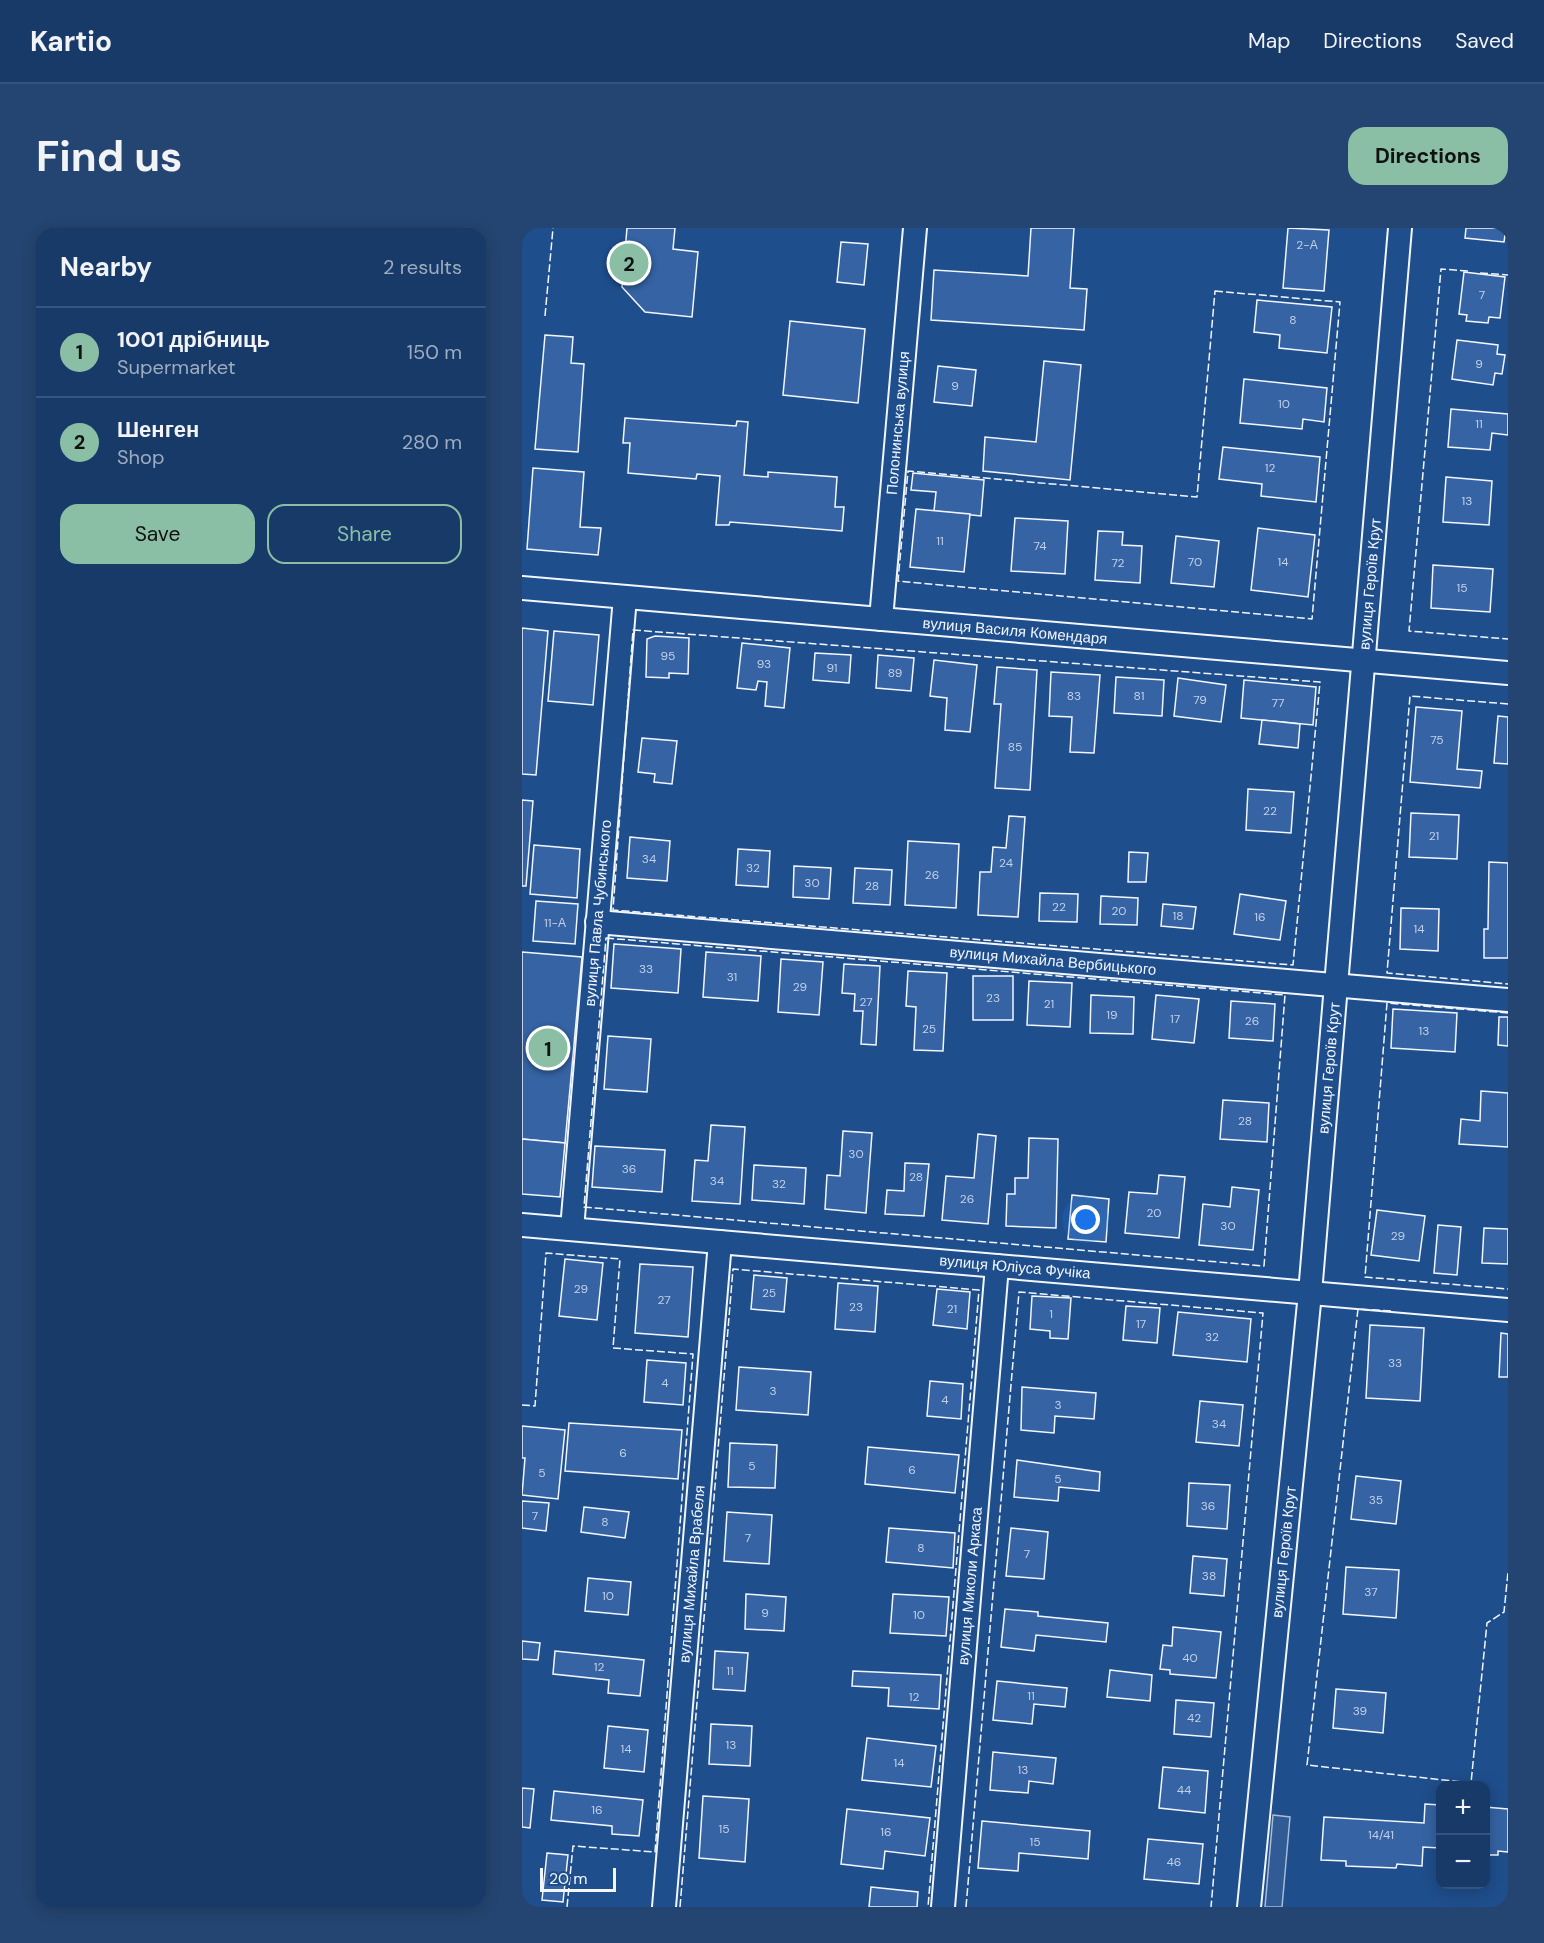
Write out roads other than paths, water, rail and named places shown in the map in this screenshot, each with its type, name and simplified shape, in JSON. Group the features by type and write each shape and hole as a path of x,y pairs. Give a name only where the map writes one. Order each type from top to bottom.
{"street":[{"name":"Полонинська вулиця","path":"881,619 915,228"},
{"name":"вулиця Героїв Крут","path":"1249,1907 1310,1293 1400,228"},
{"name":"вулиця Василя Комендаря","path":"522,588 1508,673"},
{"name":"вулиця Павла Чубинського","path":"572,1229 625,597"},
{"name":"вулиця Михайла Вербицького","path":"597,922 1508,1000"},
{"name":"вулиця Юліуса Фучіка","path":"522,1224 1508,1310"},
{"name":"вулиця Михайла Врабеля","path":"664,1907 720,1242"},
{"name":"вулиця Миколи Аркаса","path":"943,1907 997,1266"}],"place":[{"name":"Шенген","path":"629,263"},
{"name":"1001 дрібниць","path":"548,1048"}]}
